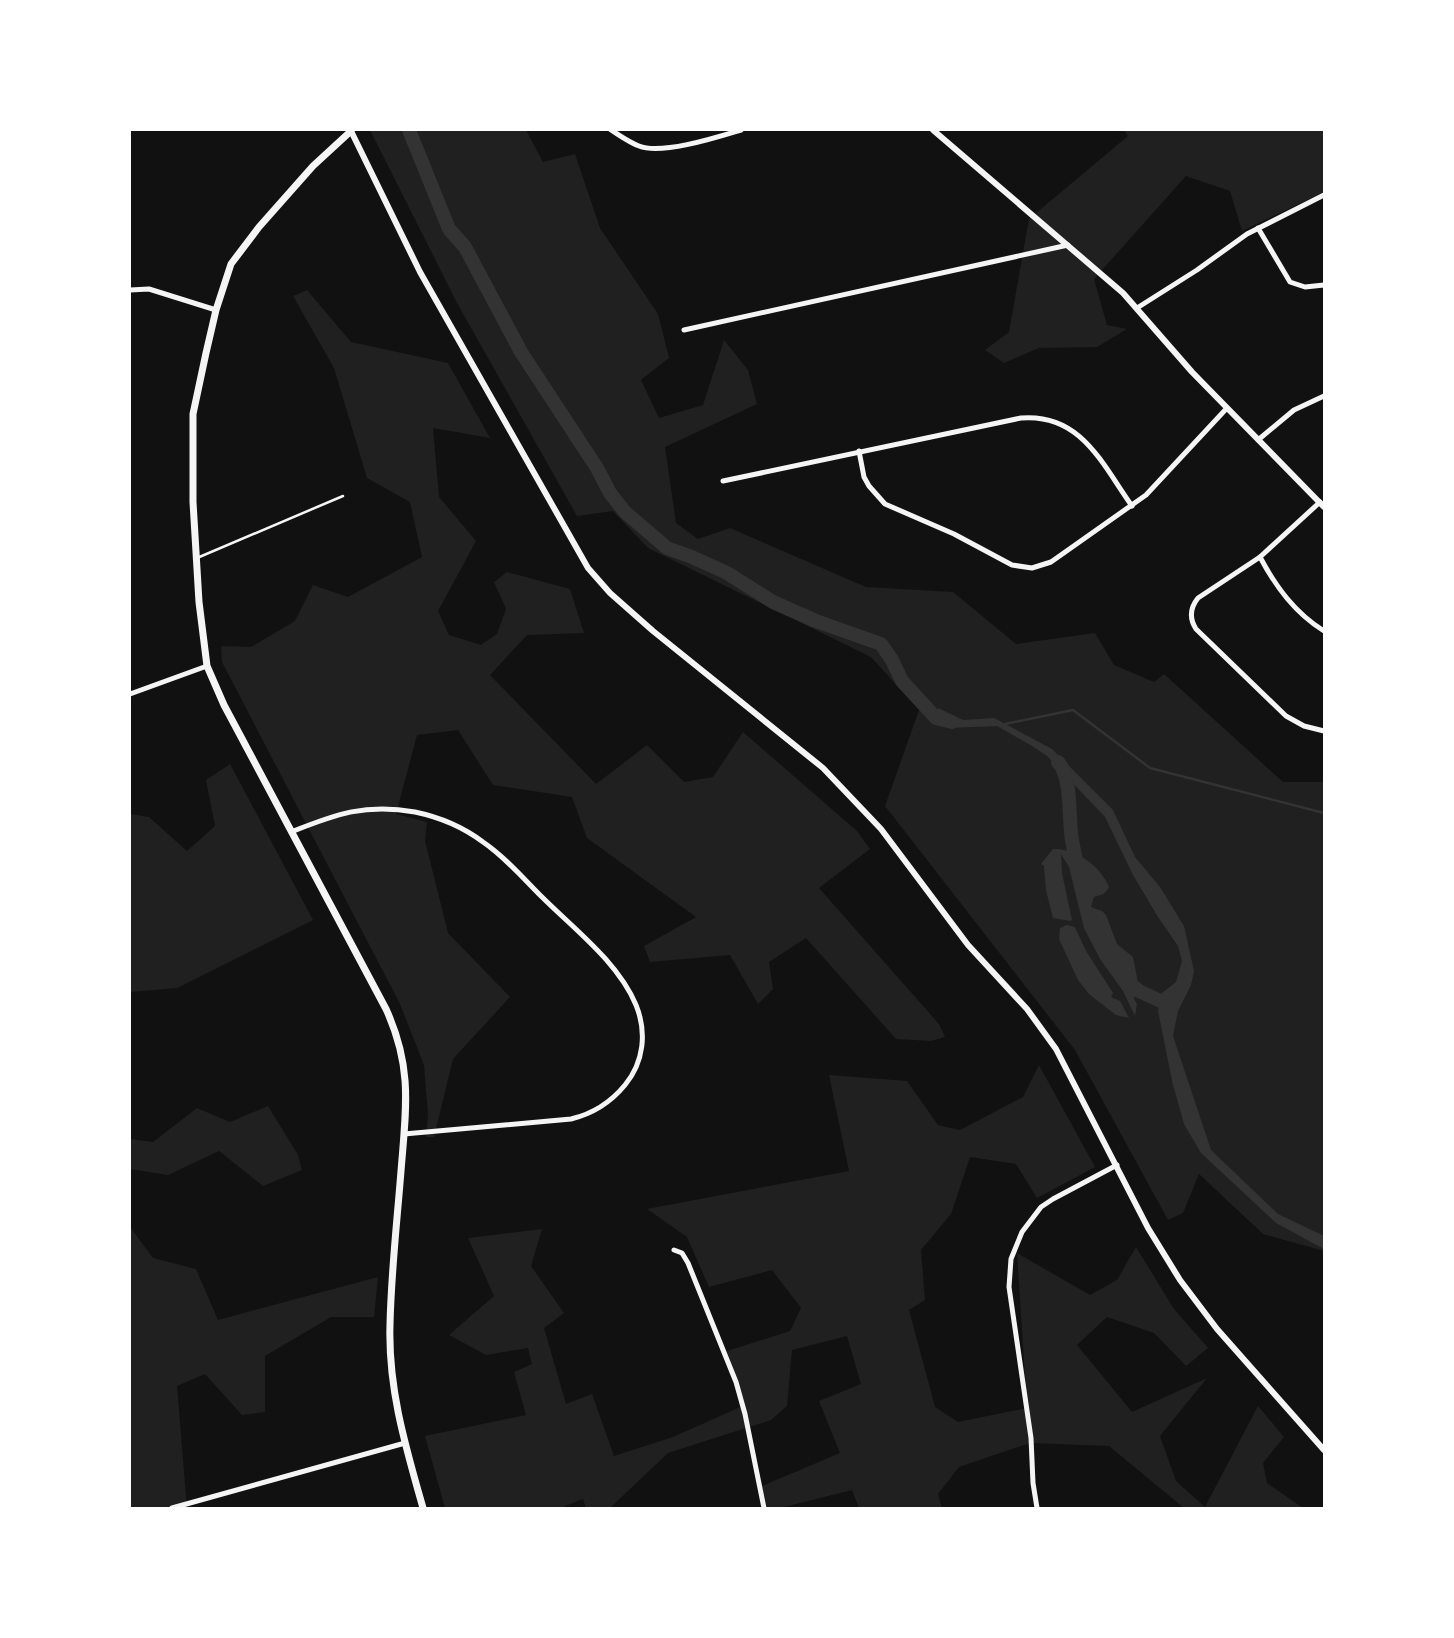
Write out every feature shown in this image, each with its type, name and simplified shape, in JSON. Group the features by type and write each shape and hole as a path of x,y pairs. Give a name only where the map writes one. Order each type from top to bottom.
{"main road":[{"path":"351,130 313,166 247,241 231,264 216,310 193,423 192,468 207,666 224,705 394,1026 405,1063 407,1083 390,1326 393,1382 405,1443 423,1508"}],"street":[{"path":"351,130 420,272 588,568 610,593 636,616 815,761 865,809 968,945 1027,1009 1050,1039 1069,1070 1148,1228 1186,1289 1217,1329 1325,1450"},
{"path":"611,130 638,146 649,148 691,143 741,130"},
{"path":"933,130 1123,293 1192,372 1322,505 1260,557 1198,598 1191,610 1192,623 1286,716 1304,726 1325,731"},
{"path":"1136,308 1258,228 1325,195"},
{"path":"1258,228 1290,282 1306,287 1325,285"},
{"path":"684,330 1068,245"},
{"path":"130,290 149,289 216,310"},
{"path":"1258,440 1294,410 1325,396"},
{"path":"859,451 864,477 885,504 954,534 1012,565 1022,568 1042,566 1132,506 1161,481 1227,408"},
{"path":"723,481 1021,418 1050,419 1062,423 1081,436 1132,506"},
{"path":"1260,557 1290,602 1325,631"},
{"path":"130,694 207,666"},
{"path":"291,832 335,814 380,808 417,813 463,830 496,852 598,952 635,1004 643,1028 636,1068 622,1089 584,1116 404,1134"},
{"path":"1037,1508 1031,1438 1010,1287 1011,1259 1022,1232 1041,1208 1117,1165"},
{"path":"674,1250 682,1254 688,1263 727,1357 745,1414 764,1508"},
{"path":"172,1508 405,1443"}],"lane":[{"path":"197,558 343,496"}],"shaded area":[{"path":"370,130 526,130 543,162 575,154 600,228 658,314 669,358 641,380 659,418 703,405 724,340 748,370 757,404 665,447 676,523 698,539 730,528 866,587 953,592 1016,644 1095,633 1114,665 1154,682 1164,674 1283,782 1324,782 1324,1251 1263,1234 1199,1174 1183,1213 1168,1220 1075,1050 885,806 919,710 871,657 648,548 613,511 577,516 457,303"},
{"path":"1124,130 1324,130 1324,192 1242,231 1230,191 1186,176 1094,279 1107,325 1127,329 1097,347 1039,348 1004,363 985,350 1009,332 1029,219 1128,136"},
{"path":"307,290 351,342 448,363 490,438 433,428 439,497 476,541 438,611 449,635 481,645 497,634 506,609 494,582 507,572 570,589 584,633 527,635 490,675 596,784 647,745 684,782 713,777 743,732 857,831 870,849 819,888 939,1024 945,1037 931,1041 896,1039 806,938 769,962 773,989 758,1004 730,955 650,962 644,946 696,917 587,838 572,797 493,785 458,730 417,735 396,814 427,822 425,841 448,933 510,997 453,1059 434,1137 426,1137 428,1115 424,1065 400,1004 222,662 221,646 251,647 295,621 313,585 348,597 422,557 410,502 367,478 334,368 293,296"},
{"path":"938,708 963,720 994,718 1052,749 1113,810 1135,857 1160,887 1184,926 1194,971 1191,985 1178,1011 1173,1036 1211,1150 1278,1214 1324,1236 1324,1249 1276,1223 1201,1153 1184,1124 1158,1011 1162,993 1176,982 1182,961 1178,946 1133,875 1105,817 1047,756 1032,746 997,726 948,728 936,721"},
{"path":"230,764 313,920 177,988 130,992 130,814 149,817 187,851 215,826 206,780"},
{"path":"1053,849 1078,855 1094,865 1109,887 1104,893 1094,897 1091,907 1106,915 1117,944 1133,957 1138,983 1134,999 1137,1004 1135,1016 1123,991 1100,959 1084,928 1069,867 1061,854 1062,873 1072,920 1053,918 1046,890 1044,866 1041,864"},
{"path":"1067,925 1075,927 1086,951 1113,993 1111,997 1120,1001 1129,1018 1116,1015 1089,994 1078,980 1059,939 1060,928"},
{"path":"1039,1065 1095,1167 1037,1198 1016,1164 970,1157 951,1214 921,1250 925,1300 909,1310 935,1407 958,1422 1027,1408 1017,1253 1090,1295 1117,1280 1136,1247 1174,1309 1208,1348 1186,1366 1154,1333 1107,1317 1077,1345 1132,1412 1207,1378 1160,1436 1176,1481 1205,1507 1258,1406 1284,1437 1263,1463 1267,1483 1303,1508 1184,1508 1109,1446 1030,1443 959,1467 938,1494 942,1508 859,1508 852,1490 780,1508 767,1508 762,1486 840,1453 819,1401 861,1384 847,1336 792,1350 787,1406 771,1420 668,1453 610,1508 586,1508 583,1499 560,1508 445,1508 425,1436 526,1415 514,1372 532,1364 528,1348 486,1355 449,1335 494,1296 468,1238 542,1229 531,1266 564,1313 544,1328 566,1404 592,1394 614,1456 673,1437 745,1405 727,1351 790,1331 801,1308 772,1270 709,1287 687,1237 647,1209 849,1171 829,1075 907,1081 938,1125 960,1130 1023,1097"},
{"path":"268,1106 298,1155 302,1170 263,1186 219,1151 168,1175 130,1169 130,1139 153,1142 197,1108 230,1122"},
{"path":"130,1227 153,1258 196,1269 218,1320 378,1277 374,1317 331,1317 265,1356 265,1412 242,1415 205,1374 177,1386 187,1508 130,1508"}],"waterway":[{"path":"409,130 449,229 465,247 521,352 597,468 610,493 625,512 667,548 727,573 773,602 816,621 881,644 902,681 936,718 952,722"},
{"path":"1005,724 1073,710 1150,768 1324,813"},
{"path":"1058,762 1067,785 1078,871"},
{"path":"1125,979 1139,991 1167,1004 1168,1015"}]}
